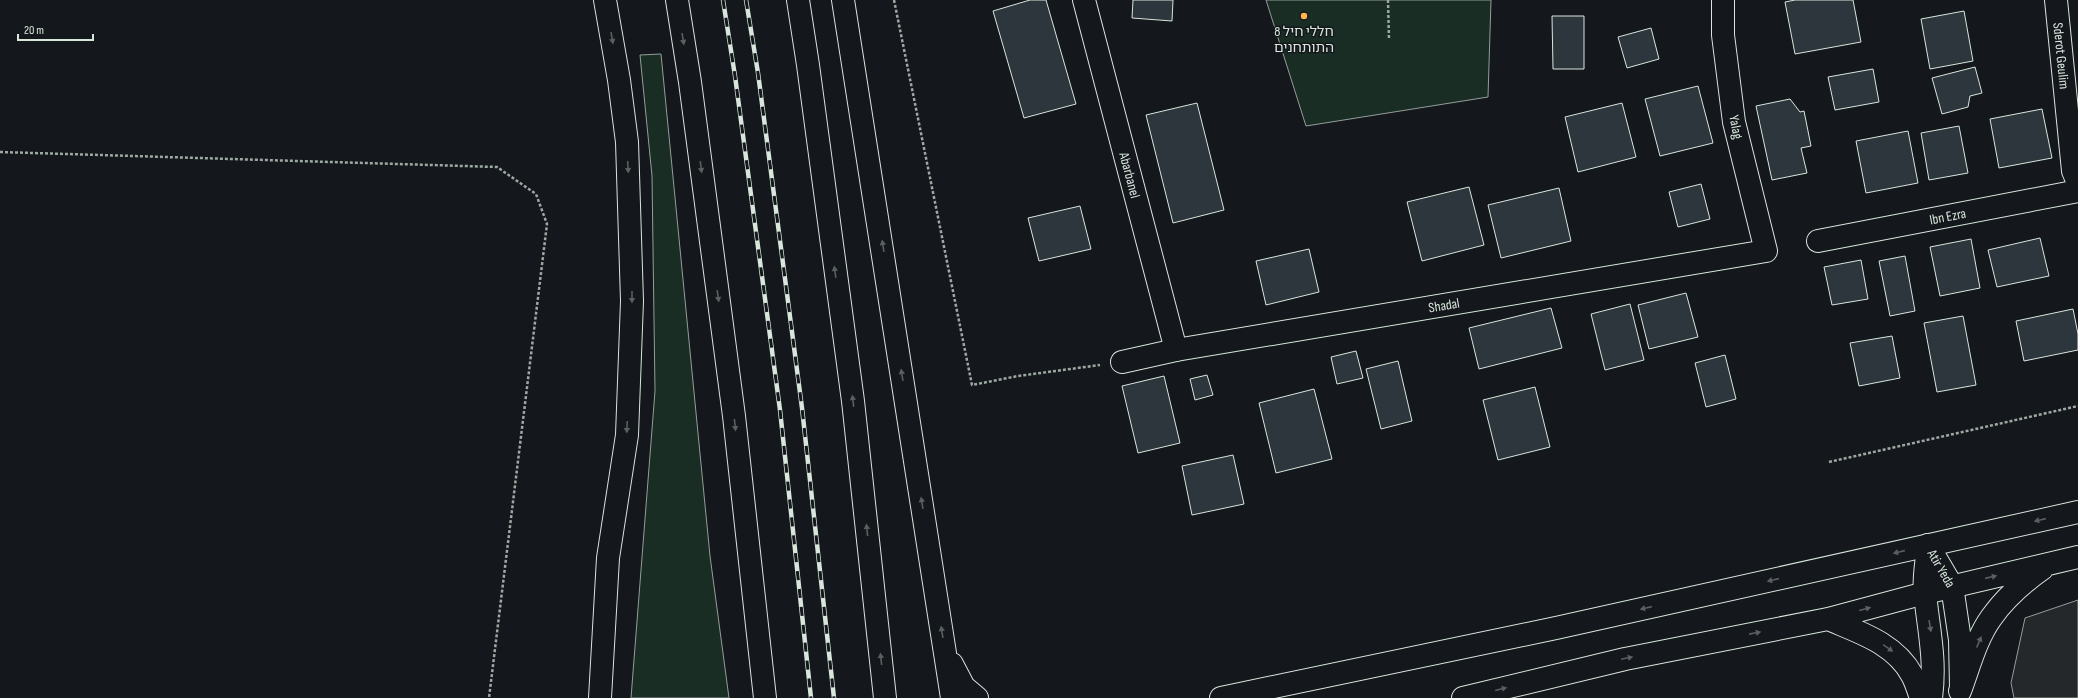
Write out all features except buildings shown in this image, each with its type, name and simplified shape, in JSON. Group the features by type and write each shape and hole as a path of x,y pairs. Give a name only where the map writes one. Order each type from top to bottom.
{"main road":[{"path":"600,698 608,558 627,435 632,301 626,142 619,80 605,0"},
{"path":"676,0 690,82 734,416 765,698"},
{"path":"798,0 853,401 885,698"},
{"path":"843,0 952,698"},
{"name":"Abarbanel","path":"1084,0 1176,350"},
{"name":"Yalag","path":"1723,0 1723,35 1734,122 1766,251"},
{"name":"Sderot Geulim","path":"2056,0 2073,171 2078,183"},
{"name":"Ibn Ezra","path":"1818,241 2078,191"},
{"name":"Shadal","path":"1122,362 1176,350 1766,251"},
{"path":"1221,698 1556,628 2078,512"},
{"name":"Atir Yeda","path":"1928,545 1952,586 1960,640 1960,695"},
{"name":"Atir Yeda","path":"1928,545 1925,593 1934,674 1931,698"},
{"path":"1463,698 1625,659 1828,619 1952,586 2078,557"},
{"path":"1960,695 1990,618 2021,584 2050,563"},
{"path":"1828,619 1870,636 1893,652 1912,674 1921,698"},
{"path":"946,653 964,688 977,698"}],"path":[{"path":"894,0 972,384 1018,376 1122,362"},
{"path":"1388,0 1389,40"},
{"path":"0,152 496,167 536,194 547,224 489,698"},
{"path":"1829,462 2078,406"}],"green space":[{"path":"1266,0 1491,0 1488,97 1306,126"},
{"path":"661,54 710,556 729,698 631,698 655,391 652,176 640,55"}],"shaded area":[{"path":"2078,600 2078,698 2014,698 2011,683 2025,618"}],"railway":[{"path":"723,0 735,76 780,410 811,698"},
{"path":"746,0 758,73 802,408 834,698"}],"place":[{"name":"8 חללי חיל התותחנים","path":"1304,16"}]}
